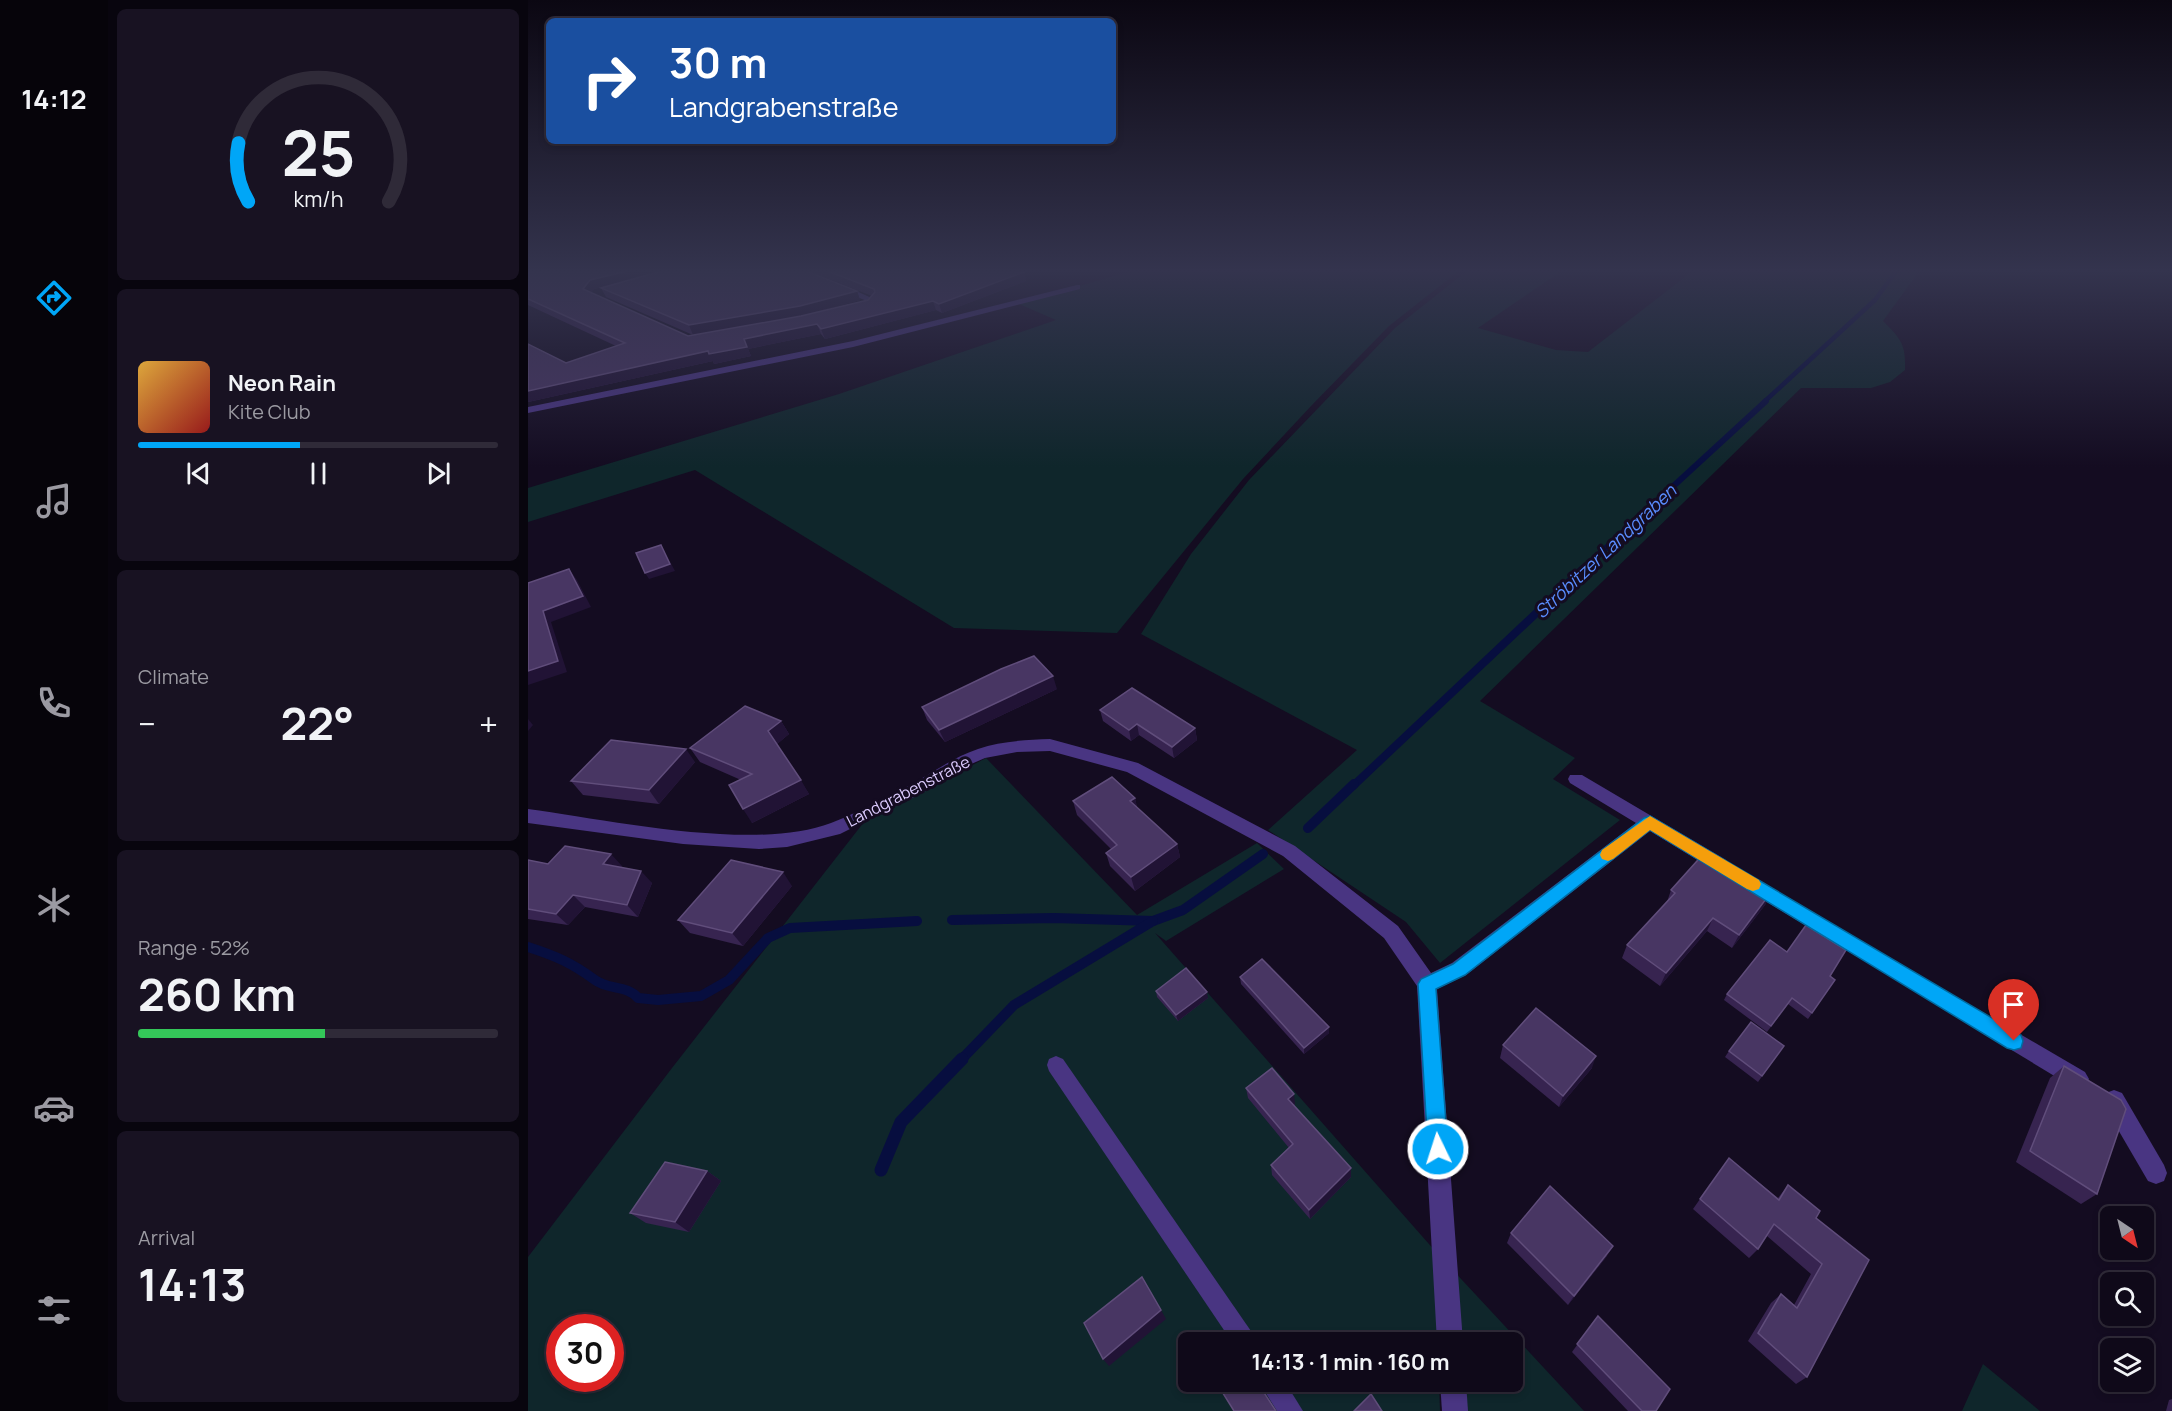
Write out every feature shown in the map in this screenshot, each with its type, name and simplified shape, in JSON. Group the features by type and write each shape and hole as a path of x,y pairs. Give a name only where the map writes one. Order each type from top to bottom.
{"street":[{"path":"528,411 886,336"},
{"name":"Landgrabenstraße","path":"528,816 683,837 759,842 787,840 834,829 918,788 956,764 982,753 1017,746 1050,745 1131,767 1290,851 1391,932 1427,984"},
{"path":"1575,779 2115,1102 2156,1173"},
{"path":"1450,1332 1451,1246 1427,984 1459,969 1650,822"},
{"path":"1454,1392 1455,1411"}],"lane":[{"path":"1056,1065 1238,1332"},
{"path":"1278,1392 1291,1411"}],"green space":[{"path":"1010,336 1379,336 1243,479 1117,633 954,628 695,470 528,522 528,488 839,394"},
{"path":"1387,336 1506,336 1556,350 1588,352 1609,336 1896,336 1905,354 1905,370 1890,382 1871,388 1801,388 1480,701 1575,758 1553,779 1620,820 1440,963 1406,922 1268,830 1357,750 1141,634 1191,554 1249,480"},
{"path":"986,758 1137,915 1257,843 1284,869 1166,941 1155,933 1436,1252 1510,1332 1443,1332 1437,1265 1438,1332 1178,1332 1178,1392 1439,1392 1440,1411 528,1411 528,1257 864,822"},
{"path":"1523,1345 1584,1411 1451,1411 1449,1392 1523,1392"},
{"path":"1983,1364 2040,1411 1962,1411"}],"building":[{"path":"609,336 759,336 744,339 747,347 709,354 708,351 528,391 528,344 566,363 625,343"},
{"path":"661,545 670,564 645,573 636,553"},
{"path":"569,569 583,596 543,611 558,661 528,671 528,583"},
{"path":"1034,656 1053,676 939,730 922,707 1001,669"},
{"path":"1132,688 1195,728 1172,747 1137,724 1129,730 1100,710"},
{"path":"745,706 781,721 768,731 801,780 743,809 729,785 752,774 690,748"},
{"path":"611,740 686,749 649,790 571,781"},
{"path":"1112,777 1135,798 1130,801 1177,844 1131,877 1106,853 1117,845 1073,801"},
{"path":"565,846 611,854 603,864 641,871 627,905 573,895 556,914 528,909 528,860 548,864"},
{"path":"1706,851 1772,891 1739,935 1713,918 1666,973 1627,945 1675,893 1671,890"},
{"path":"731,860 783,872 732,933 678,920"},
{"path":"1806,925 1846,950 1830,976 1835,980 1812,1013 1792,998 1771,1026 1727,994 1770,940 1787,952"},
{"path":"1262,959 1329,1027 1304,1048 1240,977"},
{"path":"1186,968 1207,992 1176,1015 1156,991"},
{"path":"1536,1008 1596,1056 1563,1096 1503,1045"},
{"path":"1751,1022 1784,1046 1762,1076 1729,1051"},
{"path":"2064,1066 2121,1100 2126,1109 2097,1194 2030,1151"},
{"path":"1272,1068 1294,1094 1288,1099 1351,1168 1309,1210 1271,1165 1293,1144 1246,1088"},
{"path":"1729,1158 1779,1200 1788,1185 1820,1211 1816,1218 1869,1260 1807,1377 1758,1333 1781,1294 1797,1308 1822,1264 1774,1224 1758,1249 1700,1199"},
{"path":"665,1162 707,1171 675,1222 630,1213"},
{"path":"1550,1186 1613,1246 1574,1296 1511,1233"},
{"path":"1142,1277 1161,1310 1103,1359 1084,1323"},
{"path":"1598,1316 1670,1389 1656,1411 1642,1411 1577,1344"},
{"path":"1222,1392 1264,1392 1276,1411 1234,1411"},
{"path":"1371,1394 1382,1411 1354,1411"}],"waterway":[{"name":"Ströbitzer Landgraben","path":"1764,402 1836,336"},
{"name":"Ströbitzer Landgraben","path":"1581,571 1766,401"},
{"name":"Ströbitzer Landgraben","path":"1353,786 1583,569"},
{"name":"Ströbitzer Landgraben","path":"1308,828 1354,784"},
{"name":"Ströbitzer Landgraben","path":"1153,921 1183,910 1263,854"},
{"name":"Ströbitzer Landgraben","path":"952,920 1054,918 1153,921"},
{"name":"Ströbitzer Landgraben","path":"528,947 563,960 600,983 628,991 638,998 658,1000 701,996 729,980 768,938 790,928 917,921"},
{"path":"960,1061 1014,1005 1153,921"},
{"path":"881,1170 901,1122 962,1059"}],"slow traffic":[{"path":"1608,855 1650,822 1753,884"}],"route":[{"path":"1438,1149 1427,984 1459,969 1650,822 2014,1041"}]}
